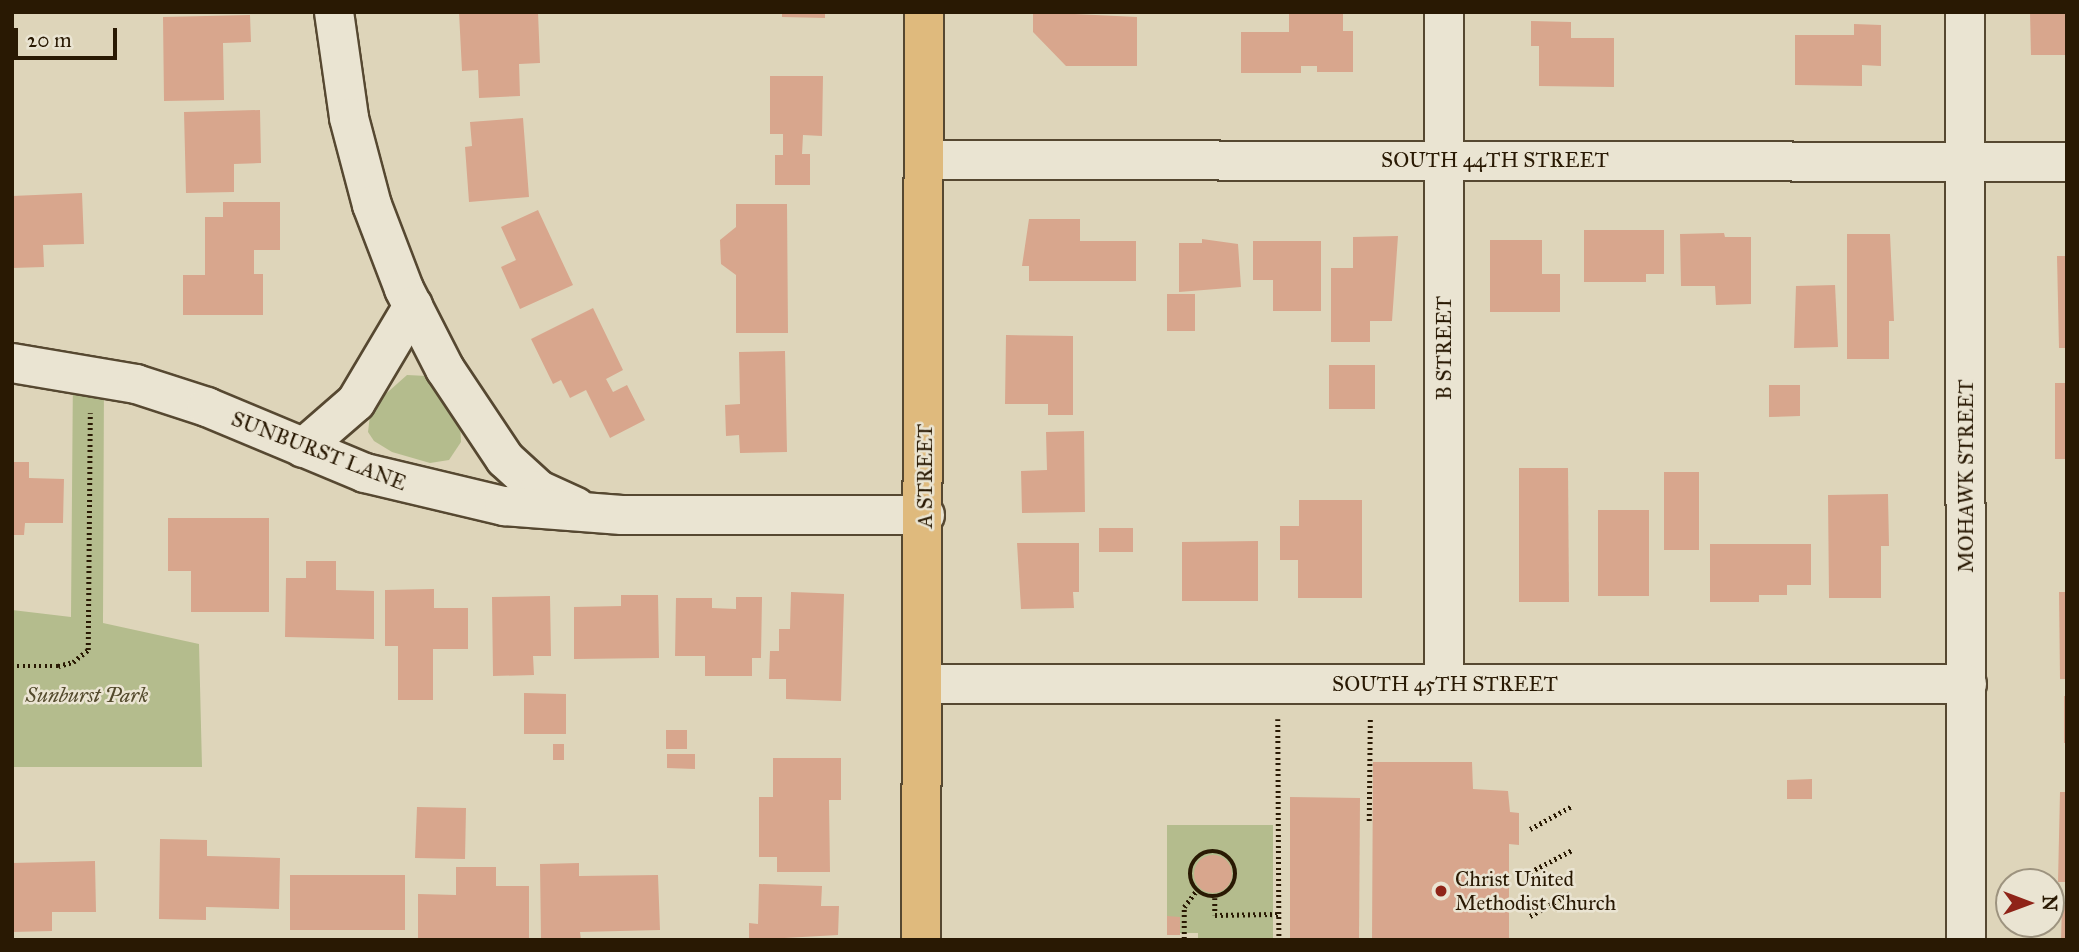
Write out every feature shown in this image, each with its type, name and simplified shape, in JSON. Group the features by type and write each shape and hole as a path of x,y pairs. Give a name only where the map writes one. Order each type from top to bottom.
{"main road":[{"name":"A STREET","path":"921,940 925,515 924,12"}],"street":[{"path":"334,12 349,118 369,192 413,306 445,369 515,470 539,490 570,505 607,514"},
{"name":"B STREET","path":"1444,12 1444,684"},
{"name":"MOHAWK STREET","path":"1965,12 1966,940"},
{"name":"SOUTH 44TH STREET","path":"924,160 2067,162"},
{"path":"303,448 356,402 413,306"},
{"name":"SUNBURST LANE","path":"12,363 90,374 207,407 303,448 429,491 515,508 607,514 925,515"},
{"name":"SOUTH 45TH STREET","path":"924,684 1967,684"}],"path":[{"path":"12,666 73,663 83,657 90,641 90,374"},
{"path":"1278,714 1279,940"},
{"path":"1369,821 1370,714"},
{"path":"1530,829 1572,806"},
{"path":"1530,872 1572,850"},
{"path":"1210,851 1226,854 1236,866 1236,881 1228,893 1215,898 1196,891 1190,872 1196,858 1210,851"},
{"path":"1184,939 1184,907 1196,891"},
{"path":"1530,916 1571,893"},
{"path":"1215,898 1215,915 1279,914"}],"green space":[{"name":"Sunburst Park","path":"73,370 104,377 103,623 199,644 202,767 12,767 12,610 71,617"},
{"path":"407,375 427,376 460,419 461,442 449,460 430,463 392,452 374,441 368,432 371,407"},
{"path":"1167,825 1273,825 1273,940 1198,940 1198,933 1167,933"}],"building":[{"path":"459,12 538,12 540,63 519,64 520,96 479,98 478,70 462,71"},
{"path":"782,12 825,12 825,18 782,17"},
{"path":"1033,12 1137,17 1137,66 1066,66 1033,32"},
{"path":"1289,12 1343,12 1343,31 1353,31 1353,72 1317,72 1317,66 1301,66 1301,73 1241,73 1241,32 1289,32"},
{"path":"2030,12 2067,12 2067,55 2031,55"},
{"path":"250,15 251,42 223,43 224,100 164,101 163,17"},
{"path":"1531,21 1571,22 1571,38 1614,38 1614,87 1539,86 1539,46 1531,46"},
{"path":"1854,24 1881,25 1881,66 1862,65 1862,86 1795,85 1795,35 1854,35"},
{"path":"770,76 823,76 822,136 803,135 802,154 810,154 810,185 775,185 775,155 783,155 783,134 770,134"},
{"path":"260,110 261,163 234,164 234,192 186,193 184,112"},
{"path":"523,118 529,197 469,202 465,147 472,146 470,122"},
{"path":"82,193 84,244 43,245 44,267 12,268 12,196"},
{"path":"223,202 280,202 280,250 254,250 254,274 263,274 263,315 183,315 183,275 205,275 205,217 223,217"},
{"path":"736,204 787,204 788,333 736,333 736,275 721,264 720,240 736,227"},
{"path":"538,210 573,285 520,309 501,267 516,260 501,227"},
{"path":"1029,219 1080,219 1080,241 1136,241 1136,281 1029,281 1029,266 1022,266"},
{"path":"1584,230 1664,230 1664,274 1646,274 1646,282 1584,282"},
{"path":"1724,233 1725,237 1751,237 1751,304 1716,305 1715,286 1681,286 1680,234"},
{"path":"1847,234 1890,234 1894,321 1889,321 1889,359 1847,359"},
{"path":"1398,236 1392,321 1370,321 1370,342 1331,342 1331,268 1353,268 1353,237"},
{"path":"1202,239 1238,244 1241,287 1179,292 1179,243 1202,243"},
{"path":"1490,240 1542,240 1542,274 1560,274 1560,312 1490,312"},
{"path":"1253,241 1321,241 1321,311 1273,311 1273,280 1253,280"},
{"path":"2057,256 2067,256 2067,348 2059,348"},
{"path":"1835,285 1838,347 1794,348 1796,286"},
{"path":"1167,294 1195,294 1195,331 1167,331"},
{"path":"593,308 623,370 606,379 613,392 627,385 645,420 610,438 586,390 570,398 561,380 553,384 531,339"},
{"path":"1006,335 1073,336 1073,415 1048,415 1048,404 1005,404"},
{"path":"785,351 787,452 740,453 739,435 726,436 725,405 740,404 739,352"},
{"path":"1329,365 1375,365 1375,409 1329,409"},
{"path":"2055,383 2067,383 2067,459 2055,459"},
{"path":"1769,385 1800,385 1800,416 1769,417"},
{"path":"1084,431 1085,512 1022,513 1021,471 1047,470 1046,432"},
{"path":"12,462 29,462 29,478 64,479 63,523 25,523 24,535 12,535"},
{"path":"1519,468 1568,468 1569,602 1519,602"},
{"path":"1664,472 1699,472 1699,550 1664,550"},
{"path":"1888,494 1889,546 1881,546 1881,598 1829,598 1828,495"},
{"path":"1299,500 1362,500 1362,598 1298,598 1298,560 1280,560 1280,526 1299,526"},
{"path":"1598,510 1649,510 1649,596 1598,596"},
{"path":"168,518 269,518 269,612 191,612 191,571 168,571"},
{"path":"1099,528 1133,528 1133,552 1099,552"},
{"path":"1258,541 1258,601 1182,601 1182,542"},
{"path":"1017,543 1079,543 1079,592 1073,592 1074,608 1021,609"},
{"path":"1710,544 1811,544 1811,585 1787,585 1787,595 1759,595 1759,602 1710,602"},
{"path":"306,561 336,561 336,590 374,591 374,639 285,637 286,578 306,578"},
{"path":"434,589 434,608 468,608 468,649 433,649 433,700 398,700 398,646 385,646 385,590"},
{"path":"791,592 844,594 841,701 786,699 786,679 769,679 770,651 779,651 779,629 790,629"},
{"path":"2059,592 2067,592 2067,679 2060,679"},
{"path":"621,595 658,595 659,658 574,659 574,607 621,606"},
{"path":"550,596 551,656 533,656 534,675 493,676 492,597"},
{"path":"736,597 762,597 761,658 752,658 752,676 705,676 705,656 675,656 676,598 712,598 712,608 736,609"},
{"path":"524,693 566,694 566,734 524,734"},
{"path":"2064,696 2067,696 2067,743 2064,743"},
{"path":"666,730 687,730 687,749 666,749"},
{"path":"553,744 564,744 564,760 553,760"},
{"path":"667,754 695,754 695,769 667,768"},
{"path":"773,758 841,758 841,800 829,800 830,872 777,872 777,857 759,857 759,797 773,797"},
{"name":"Christ United Methodist Church","path":"1373,762 1472,762 1473,789 1508,791 1510,812 1519,813 1519,845 1509,844 1509,940 1372,940"},
{"path":"1812,779 1812,799 1787,799 1787,780"},
{"path":"2060,792 2067,792 2067,882 2065,868 2058,868"},
{"path":"1290,797 1360,798 1359,940 1290,940"},
{"path":"417,807 466,808 465,859 415,858"},
{"path":"160,839 207,840 207,856 280,858 279,909 206,907 206,920 159,919"},
{"path":"1213,855 1226,861 1232,874 1226,887 1213,893 1200,887 1194,874 1200,861"},
{"path":"95,861 96,912 52,912 52,931 12,932 12,863"},
{"path":"579,863 579,876 658,875 660,930 580,932 581,940 541,940 540,864"},
{"path":"456,867 496,867 496,886 529,886 529,940 418,938 418,894 456,895"},
{"path":"290,875 405,875 405,930 290,930"},
{"path":"759,884 822,886 821,906 839,906 838,935 749,940 749,923 758,924"},
{"path":"2067,905 2067,940 2061,940 2065,938"},
{"path":"1167,916 1180,917 1180,935 1167,935"}],"place":[{"name":"Christ United Methodist Church","path":"1441,891"}]}
